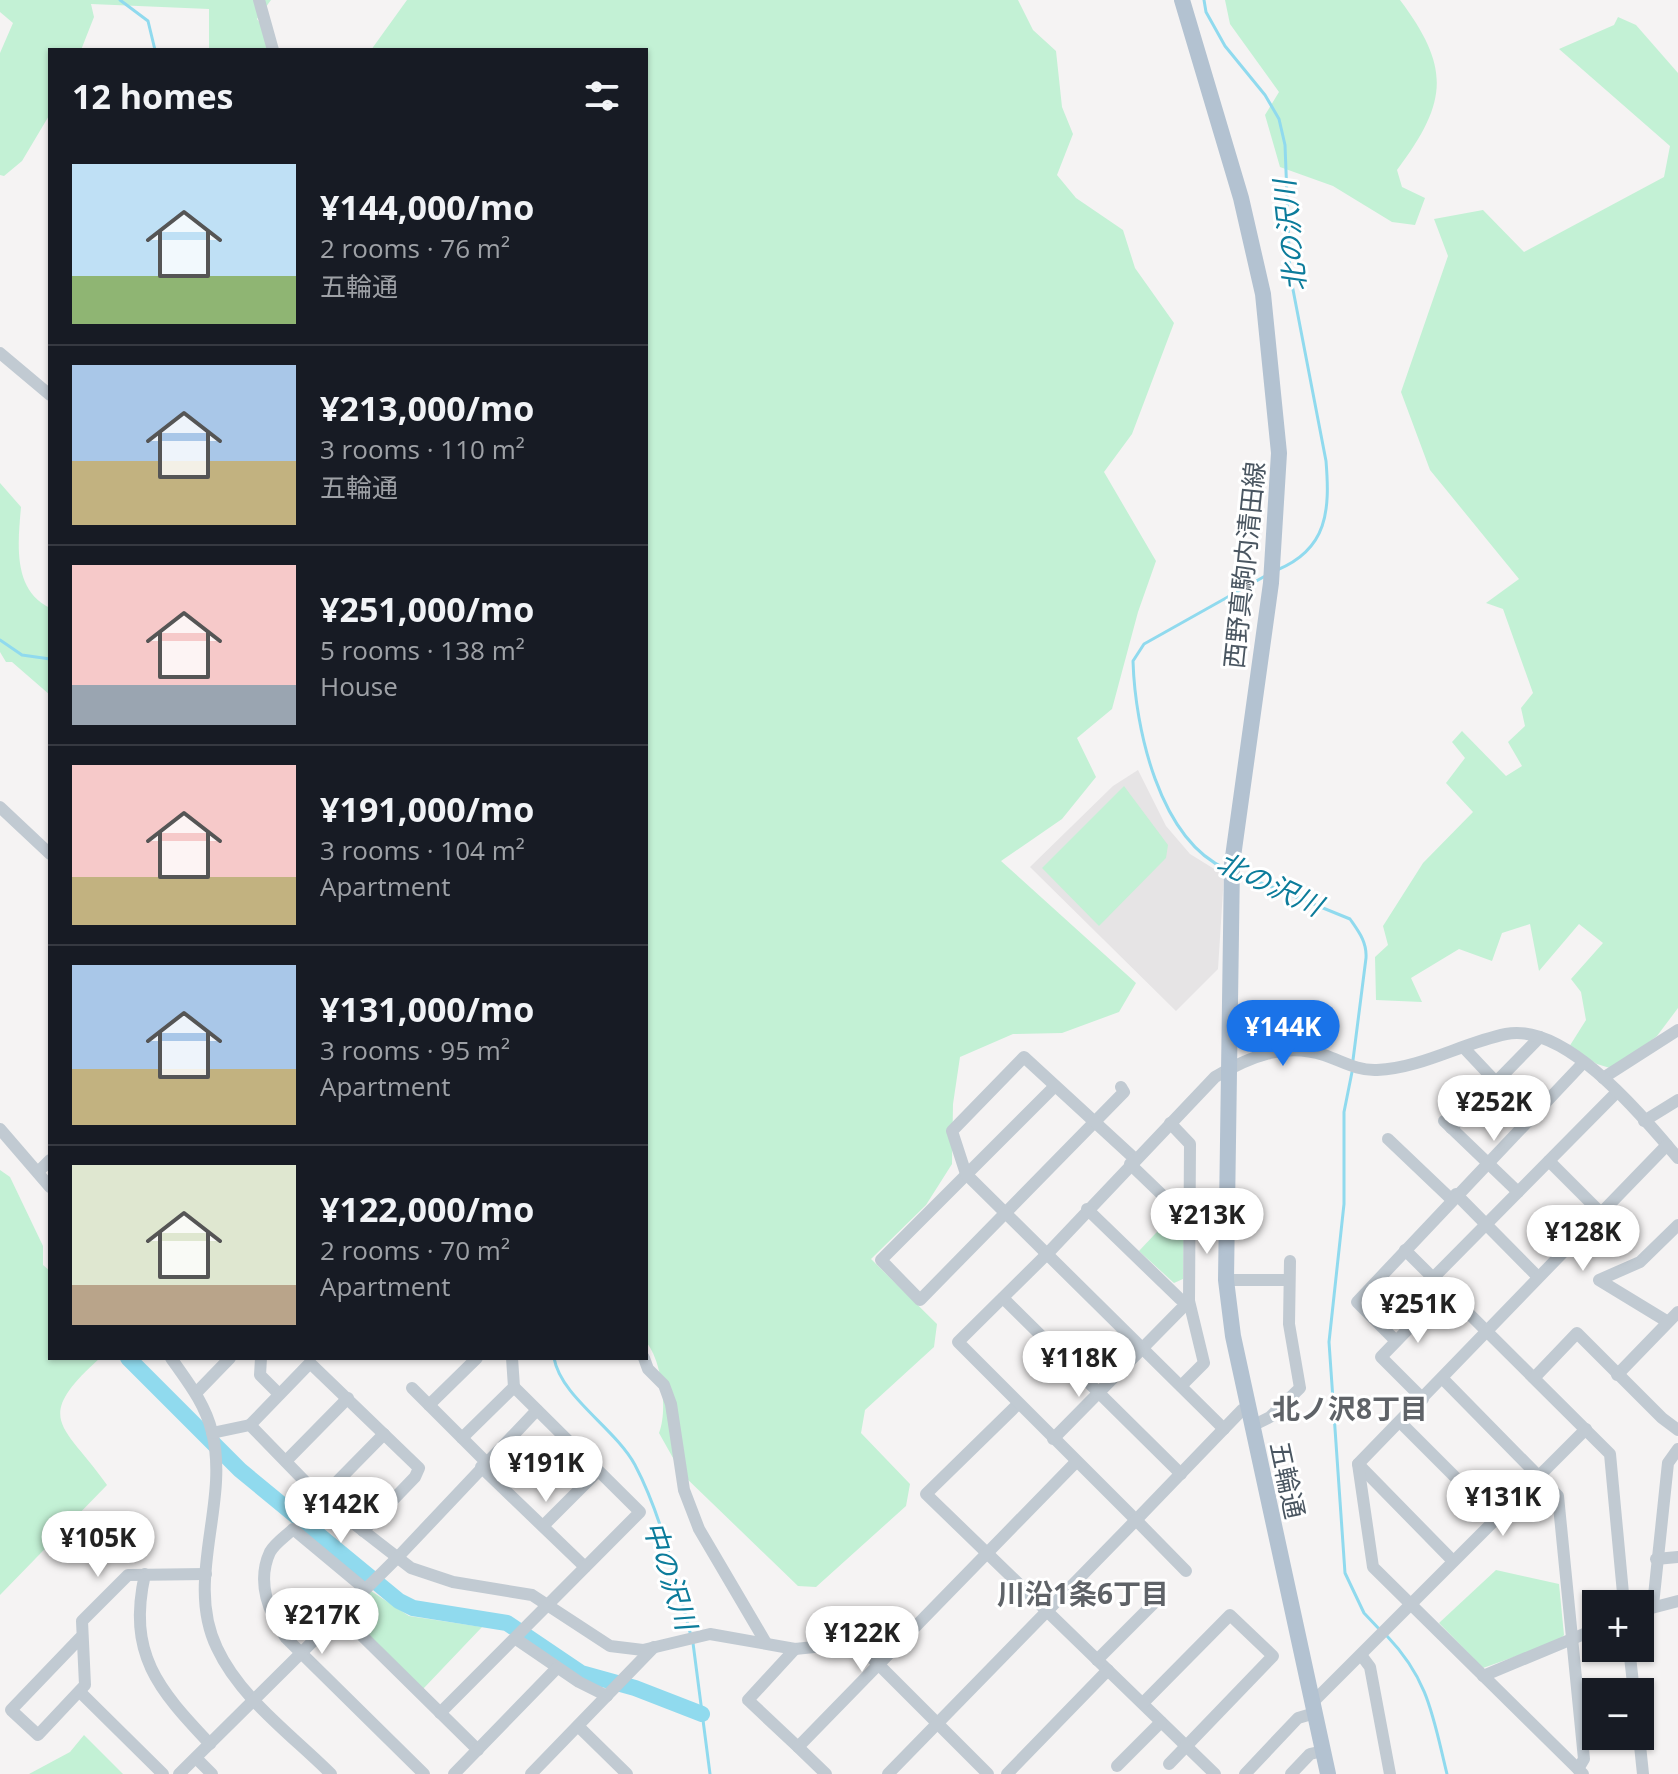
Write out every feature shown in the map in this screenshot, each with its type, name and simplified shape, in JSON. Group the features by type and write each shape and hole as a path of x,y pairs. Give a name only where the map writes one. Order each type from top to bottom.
{"main road":[{"name":"西野真駒内清田線","path":"1182,0 1241,198 1263,294 1279,453 1271,583 1232,864 1230,1050"},
{"name":"五輪通","path":"1230,1050 1226,1280 1233,1336 1328,1774"}],"street":[{"path":"259,0 272,48"},
{"path":"0,353 48,393"},
{"path":"0,807 48,852"},
{"path":"1603,1078 1678,1030"},
{"path":"1186,1571 958,1342 1048,1253 1215,1077 1278,1050 1307,1051 1362,1070 1401,1067 1505,1034 1525,1032 1584,1062 1617,1092 1678,1158"},
{"path":"1518,1192 1448,1125 1540,1037"},
{"path":"1464,1048 1496,1082"},
{"path":"1189,1216 1183,1215 1094,1121 1024,1057 952,1131 966,1174 1224,1429"},
{"path":"1396,1341 1357,1302 1487,1161 1584,1062"},
{"path":"1055,1086 881,1260 920,1300 1124,1092 1121,1087"},
{"path":"1433,1278 1617,1092"},
{"path":"1644,1121 1678,1100"},
{"path":"1170,1123 1190,1144 1189,1301 1204,1363 1181,1386"},
{"path":"0,1129 48,1184"},
{"path":"1388,1139 1486,1225 1538,1277"},
{"path":"1358,1464 1667,1145"},
{"path":"1549,1161 1601,1213"},
{"path":"38,1172 48,1162"},
{"path":"1087,1209 1180,1299 1189,1301"},
{"path":"1668,1322 1599,1280 1640,1262 1678,1225"},
{"path":"1405,1250 1610,1454 1623,1590"},
{"path":"1252,1426 1270,1417 1300,1388 1289,1324 1290,1261"},
{"path":"1226,1280 1288,1280"},
{"path":"1423,1399 1381,1357 1446,1290"},
{"path":"1003,1298 1181,1474"},
{"path":"1053,1439 1189,1301"},
{"path":"1617,1375 1678,1312"},
{"path":"1534,1378 1577,1333 1617,1375 1678,1430"},
{"path":"172,1360 196,1393 212,1433 216,1472 205,1604 216,1647 229,1670 255,1699 331,1774"},
{"path":"196,1393 228,1360"},
{"path":"261,1360 260,1375 279,1394"},
{"path":"429,1405 475,1360"},
{"path":"440,1713 640,1512 514,1387 512,1360"},
{"path":"645,1360 648,1369 664,1385 671,1404 684,1490 699,1529 766,1643"},
{"path":"212,1433 250,1425 310,1363 419,1468 415,1477 363,1531"},
{"path":"1443,1379 1558,1496 1584,1759 1581,1772"},
{"path":"462,1438 514,1387"},
{"path":"412,1388 585,1567"},
{"path":"286,1461 348,1398"},
{"path":"1018,1404 926,1494 1215,1774"},
{"path":"888,1774 1242,1410 1249,1408"},
{"path":"179,1774 397,1558 537,1410"},
{"path":"1400,1422 1497,1519"},
{"path":"250,1425 321,1498 411,1568 453,1582 532,1595 610,1646 643,1650 710,1634 795,1649 843,1644 863,1649 988,1774"},
{"path":"1245,1774 1586,1429"},
{"path":"321,1498 384,1434"},
{"path":"1654,1590 1668,1463 1678,1449"},
{"path":"798,1747 1076,1462"},
{"path":"1358,1464 1453,1561"},
{"path":"1358,1464 1373,1567 1581,1772"},
{"path":"543,1526 598,1471"},
{"path":"366,1588 293,1529 271,1550 265,1598 271,1617 300,1652 424,1774"},
{"path":"1656,1559 1678,1557"},
{"path":"145,1574 139,1621 151,1673 165,1697 210,1744"},
{"path":"82,1636 11,1710 38,1735 85,1685 82,1621 128,1575 206,1574"},
{"path":"1654,1605 1678,1601"},
{"path":"1097,1660 1153,1604"},
{"path":"340,1614 478,1750"},
{"path":"1143,1703 1230,1615 1273,1656 1169,1764"},
{"path":"520,1635 557,1668 610,1693"},
{"path":"1483,1676 1582,1635"},
{"path":"531,1774 654,1647"},
{"path":"795,1649 748,1700 826,1774"},
{"path":"1361,1655 1370,1667 1390,1774"},
{"path":"454,1774 557,1668"},
{"path":"1007,1774 1108,1670"},
{"path":"80,1692 163,1774"},
{"path":"1117,1766 1161,1722"},
{"path":"578,1726 622,1772"},
{"path":"1640,1750 1643,1774"},
{"path":"1291,1774 1310,1754 1323,1751"},
{"path":"196,1758 212,1774"}],"shaded area":[{"path":"1138,770 1166,826 1190,854 1224,875 1218,969 1176,1011 1030,867 1113,786"}],"green space":[{"path":"0,0 271,0 257,19 279,48 209,48 209,9 91,4 94,17 82,48 48,48 48,117 22,161 4,176 0,175 0,53 13,23 0,12"},
{"path":"407,0 1018,0 1033,30 1056,51 1062,107 1073,134 1057,175 1076,198 1123,230 1135,268 1174,323 1132,434 1104,472 1156,561 1138,612 1112,709 1077,738 1096,777 1062,819 1001,861 1136,983 1119,1012 1062,1033 1013,1034 960,1057 953,1104 952,1164 926,1205 871,1259 937,1324 934,1347 865,1410 861,1433 910,1484 906,1506 816,1587 798,1586 682,1474 659,1433 663,1412 662,1386 648,1345 648,48 372,48"},
{"path":"1225,0 1400,0 1428,46 1437,85 1426,124 1397,170 1402,187 1425,198 1415,225 1392,222 1333,186 1280,167 1265,115 1279,92 1230,24"},
{"path":"1618,17 1636,25 1678,73 1678,1008 1657,1036 1613,1069 1597,1064 1569,1047 1586,1020 1581,992 1571,979 1603,943 1579,924 1539,971 1530,924 1502,933 1492,961 1459,949 1411,978 1422,1002 1376,1000 1375,957 1388,945 1383,926 1423,863 1473,812 1446,783 1465,758 1452,742 1462,731 1506,776 1522,766 1508,742 1525,726 1521,708 1533,693 1503,609 1486,603 1519,579 1430,470 1401,392 1448,256 1434,219 1483,210 1524,252 1664,177 1670,146 1559,49 1614,25"},
{"path":"0,483 21,507 19,550 23,577 29,590 48,607 48,693 12,662 6,662 0,652"},
{"path":"1124,786 1168,845 1166,858 1099,926 1042,868"},
{"path":"0,1170 10,1177 43,1246 43,1265 48,1269 48,1360 98,1360 66,1395 61,1409 62,1422 68,1434 107,1485 0,1595"},
{"path":"1171,1217 1184,1229 1183,1279 1174,1283 1139,1251"},
{"path":"1496,1570 1559,1584 1564,1635 1559,1641 1483,1668 1439,1623"},
{"path":"371,1591 409,1616 482,1627 423,1689 347,1613"},
{"path":"84,1735 123,1774 29,1774 70,1752"}],"waterway":[{"path":"120,0 148,21 155,48"},
{"name":"北の沢川","path":"1204,0 1206,12 1225,46 1265,95 1279,119 1285,145 1290,274 1326,461 1327,496 1322,526 1307,551 1277,570"},
{"name":"北の沢川","path":"1226,869 1203,854 1183,833 1155,779 1139,718 1133,661 1144,644 1267,575"},
{"name":"中の沢川","path":"0,640 22,655 48,659"},
{"name":"北の沢川","path":"1237,873 1350,919 1359,933 1366,958 1353,1060"},
{"name":"北の沢川","path":"1352,1072 1344,1112 1344,1204 1329,1342 1345,1573 1364,1613 1381,1631"},
{"path":"130,1360 240,1470 399,1601 413,1608 507,1623 581,1673 635,1688 702,1714"},
{"name":"中の沢川","path":"555,1360 567,1386 626,1451 645,1485 661,1527 691,1636"},
{"name":"北の沢川","path":"1387,1636 1412,1668 1428,1700 1447,1774"},
{"name":"中の沢川","path":"693,1643 710,1774"}],"district":[{"name":"北ノ沢8丁目","path":"1350,1408"},
{"name":"川沿1条6丁目","path":"1083,1593"}]}
